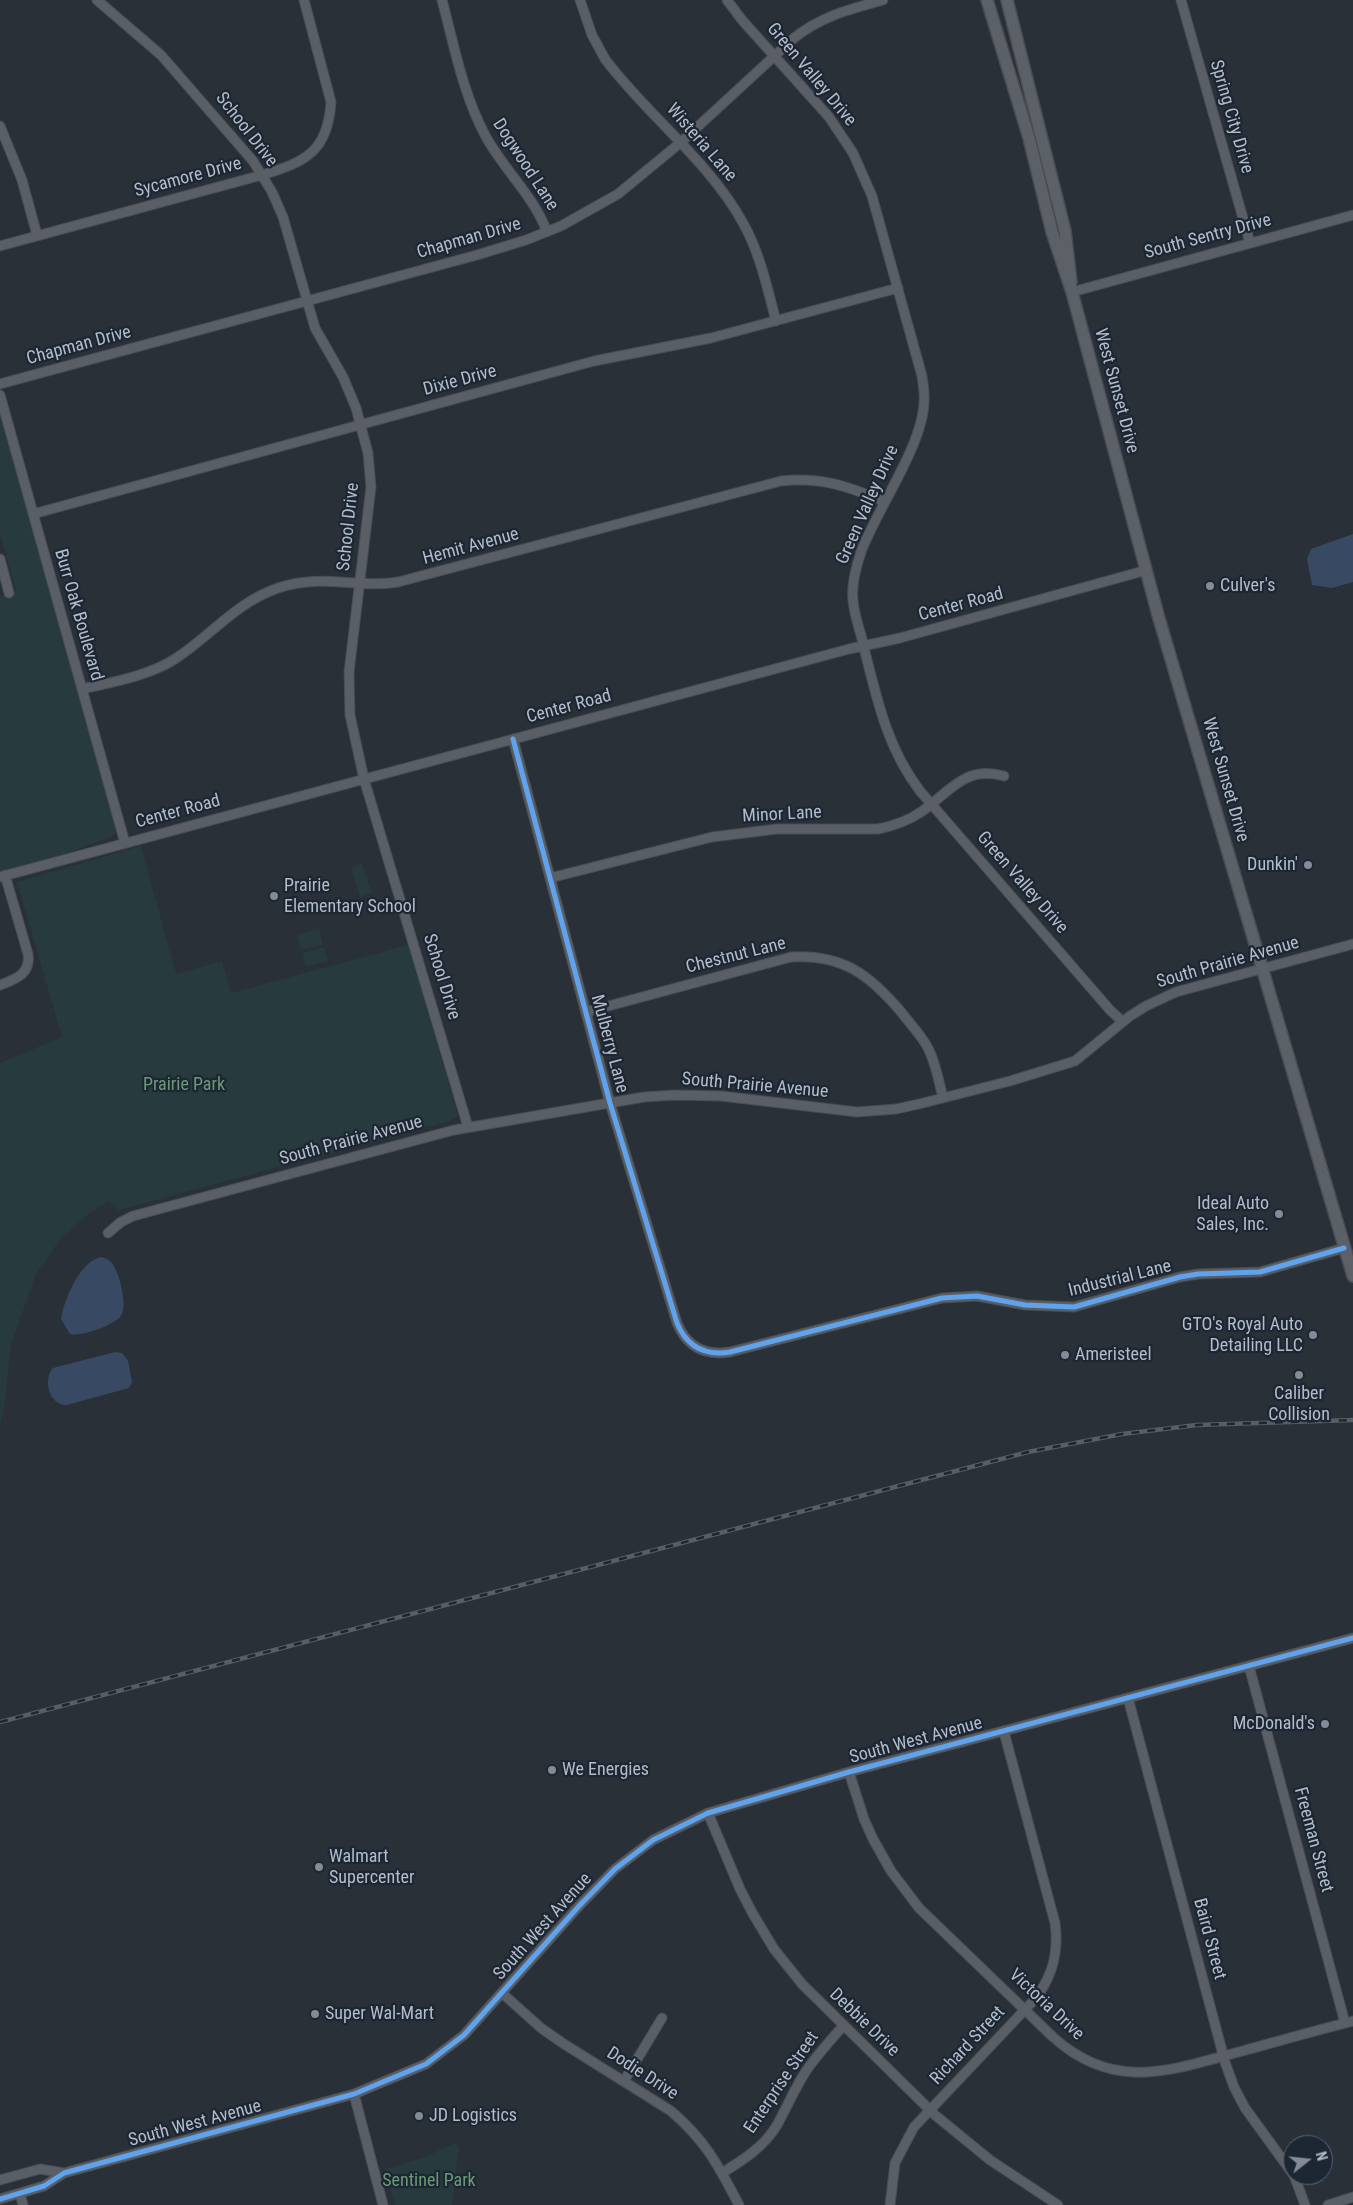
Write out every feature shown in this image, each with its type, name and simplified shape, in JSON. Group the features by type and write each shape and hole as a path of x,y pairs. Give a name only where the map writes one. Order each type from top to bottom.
{"main road":[{"name":"West Sunset Drive","path":"987,0 1028,138 1052,232 1072,292 1147,570 1353,1276"},
{"name":"West Sunset Drive","path":"1007,0 1065,231 1072,292"}],"street":[{"name":"School Drive","path":"97,0 146,41 180,75 246,151 262,175 285,223 306,301 319,336 349,389 368,453 371,486 349,672 353,736 468,1127"},
{"name":"Sycamore Drive","path":"0,246 262,175 290,167 304,160 317,147 328,125 331,102 304,0"},
{"name":"Dogwood Lane","path":"442,0 477,120 495,152 538,211 547,232"},
{"name":"Wisteria Lane","path":"580,0 592,35 605,59 718,186 743,222 759,257 776,321"},
{"name":"Green Valley Drive","path":"727,0 829,117 853,153 872,196 922,376 924,402 917,434 862,551 854,580 853,600 894,751 906,773 931,803 1123,1022"},
{"path":"845,0 848,10"},
{"name":"Chapman Drive","path":"0,384 505,247 547,232 580,217 618,194 680,143 815,22 883,0"},
{"name":"Spring City Drive","path":"1181,0 1250,243"},
{"path":"0,126 22,180 37,236"},
{"name":"South Sentry Drive","path":"1072,292 1353,215"},
{"name":"Dixie Drive","path":"33,514 594,361 711,338 898,288"},
{"name":"Burr Oak Boulevard","path":"0,395 125,843"},
{"name":"Hemit Avenue","path":"82,689 150,671 174,659 239,607 277,588 320,580 382,585 398,582 781,481 812,479 836,483 885,502"},
{"path":"0,559 9,593"},
{"name":"Center Road","path":"3,876 364,778 900,638 1147,570"},
{"name":"Mulberry Lane","path":"513,739 610,1103 677,1322 685,1338 697,1348"},
{"name":"Minor Lane","path":"550,878 712,837 777,829 878,829 891,827 920,813 941,794 972,774 991,772 1004,776"},
{"path":"0,985 20,976 28,964 28,954 3,876"},
{"name":"South Prairie Avenue","path":"108,1233 121,1222 133,1216 468,1127 610,1103 661,1096 695,1094 864,1112 896,1109 1065,1066 1092,1050 1123,1022 1146,1006 1176,992 1263,970 1353,944"},
{"name":"Chestnut Lane","path":"586,1012 791,958 822,958 853,968 871,980 913,1027 928,1049 943,1098"},
{"name":"Industrial Lane","path":"697,1348 706,1353 730,1352 942,1298 962,1296 989,1297 1025,1305 1074,1307 1180,1277 1198,1274 1260,1272 1344,1248"},
{"name":"South West Avenue","path":"0,2199 44,2186 64,2173 354,2094 426,2064 464,2035 579,1906 615,1869 653,1840 708,1813 850,1772 1353,1638"},
{"name":"Freeman Street","path":"1249,1666 1349,2022"},
{"name":"Baird Street","path":"1128,1698 1223,2056 1234,2087 1245,2108 1283,2160"},
{"name":"Richard Street","path":"890,2205 894,2163 914,2126 1044,1987 1050,1977 1055,1959 1057,1934 1004,1732"},
{"name":"Victoria Drive","path":"850,1772 864,1819 891,1871 919,1908 1068,2050 1103,2068 1149,2073 1223,2056 1349,2022"},
{"name":"Debbie Drive","path":"708,1813 740,1889 774,1949 802,1984 929,2109 966,2142 1058,2205"},
{"name":"Dodie Drive","path":"502,1993 541,2028 671,2111 687,2125 710,2151 739,2205"},
{"path":"624,2081 662,2018"},
{"name":"Enterprise Street","path":"722,2173 743,2161 765,2141 776,2127 806,2070 843,2026"},
{"path":"354,2094 383,2205"},
{"name":"South West Avenue","path":"0,2180 40,2169 64,2173"},
{"name":"Baird Street","path":"1297,2185 1305,2205"},
{"path":"20,2194 23,2205"},
{"path":"1328,2205 1353,2197"}],"green space":[{"path":"0,412 116,828 115,833 111,837 64,854 0,872 0,596 16,591 0,533"},
{"name":"Prairie Park","path":"141,846 176,974 222,961 231,993 408,945 458,1116 450,1121 119,1210 109,1201 87,1215 61,1238 36,1274 11,1345 5,1403 0,1426 0,1063 62,1037 17,882"},
{"path":"362,864 372,893 360,897 351,867"},
{"path":"319,929 323,945 301,950 297,935"},
{"path":"324,947 328,961 306,966 302,953"},
{"name":"Sentinel Park","path":"456,2143 459,2148 452,2205 395,2205 385,2169 422,2158"}],"water":[{"path":"1353,534 1353,582 1332,588 1312,585 1307,559 1311,549"},
{"path":"101,1257 111,1262 117,1272 124,1303 122,1314 106,1326 82,1334 70,1334 61,1319 69,1292 86,1266 93,1260"},
{"path":"115,1352 122,1353 128,1361 132,1382 129,1388 67,1405 61,1404 52,1397 49,1391 48,1379 53,1368"}],"railway":[{"path":"0,1722 1028,1452 1122,1434 1197,1425 1353,1420"}],"cycle path":[{"path":"513,739 610,1103 677,1323 686,1338 698,1348 713,1353 730,1352 942,1298 977,1296 1025,1305 1074,1307 1180,1277 1198,1274 1260,1272 1344,1248"},
{"path":"0,2199 44,2186 64,2173 354,2094 426,2064 464,2035 579,1906 615,1869 653,1840 708,1813 849,1772 1353,1638"}],"place":[{"name":"Culver's","path":"1210,586"},
{"name":"Dunkin'","path":"1308,865"},
{"name":"Prairie Elementary School","path":"274,896"},
{"name":"Ideal Auto Sales, Inc.","path":"1279,1214"},
{"name":"GTO's Royal Auto Detailing LLC","path":"1313,1335"},
{"name":"Ameristeel","path":"1065,1355"},
{"name":"Caliber Collision","path":"1299,1375"},
{"name":"McDonald's","path":"1325,1724"},
{"name":"We Energies","path":"552,1770"},
{"name":"Walmart Supercenter","path":"319,1867"},
{"name":"Super Wal-Mart","path":"315,2014"},
{"name":"JD Logistics","path":"419,2116"}]}
